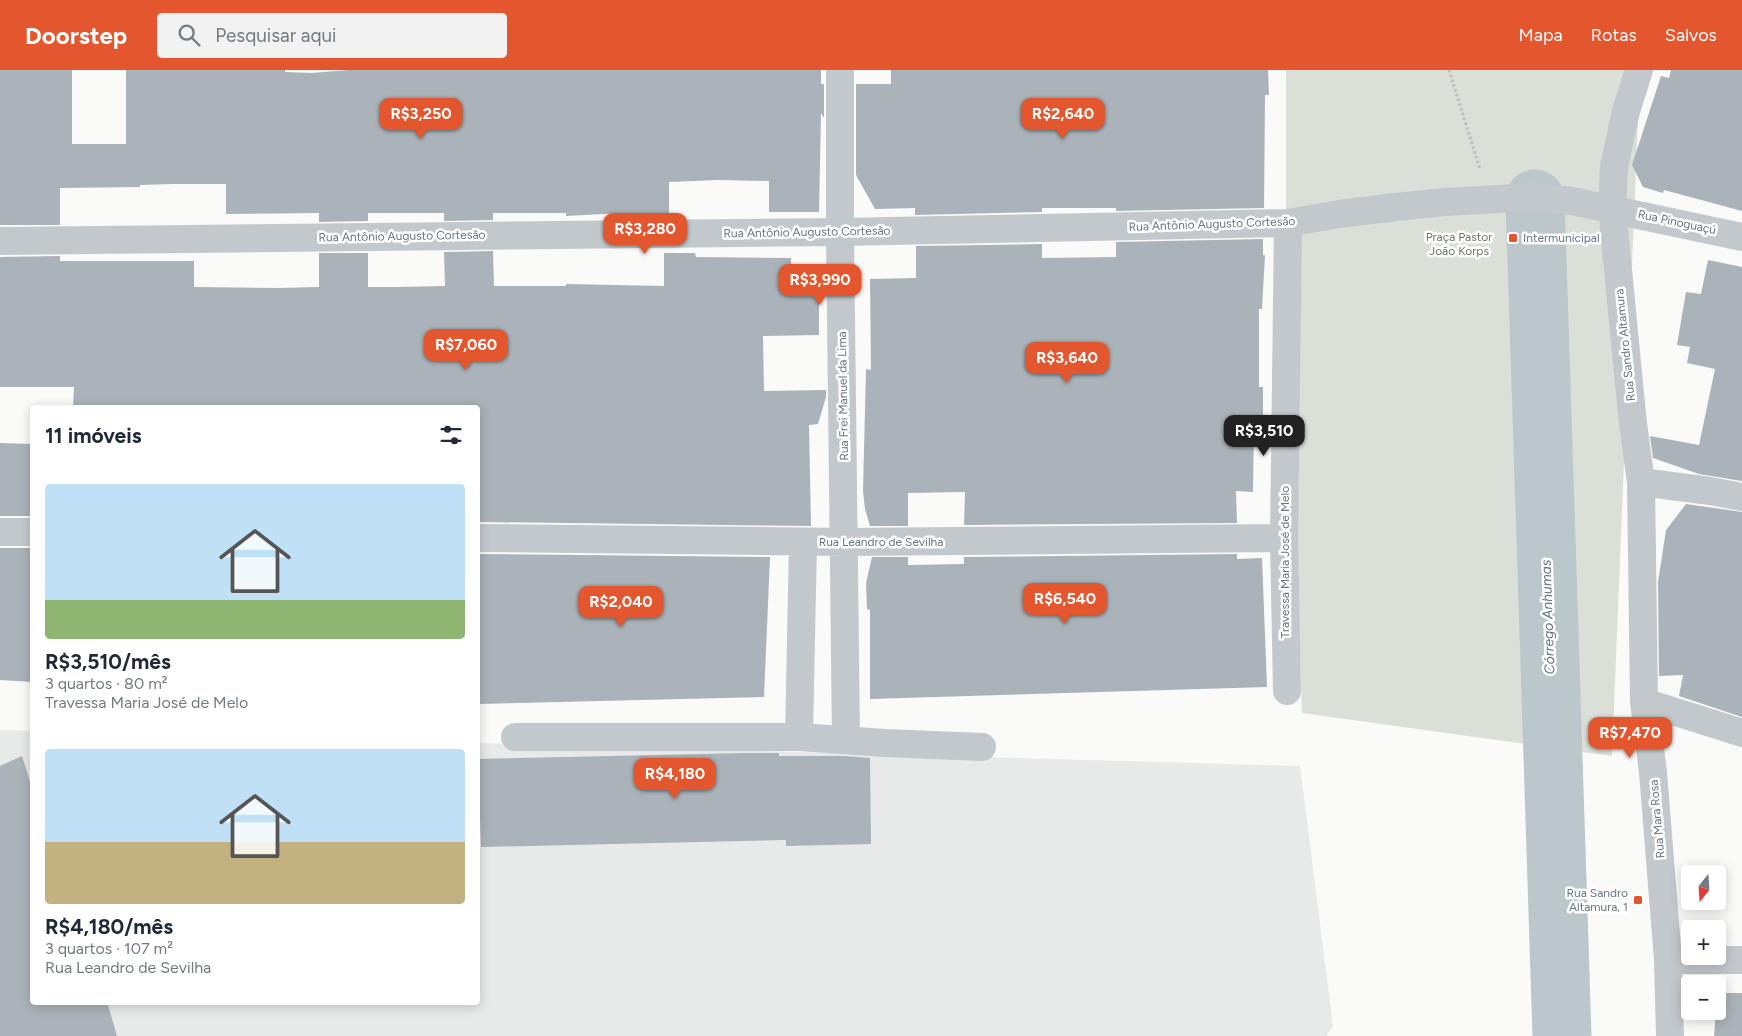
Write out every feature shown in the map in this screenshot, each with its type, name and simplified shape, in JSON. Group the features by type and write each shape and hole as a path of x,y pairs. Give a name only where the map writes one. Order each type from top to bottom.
{"street":[{"name":"Rua Frei Manuel da Lima","path":"840,70 846,739"},
{"name":"Rua Sandro Altamura","path":"1639,70 1626,111 1614,167 1612,208 1640,482"},
{"name":"Rua Antônio Augusto Cortesão","path":"0,241 840,232 1288,223 1396,207 1535,197 1572,200 1612,208"},
{"name":"Rua Pinoguaçú","path":"1612,208 1742,237"},
{"name":"Travessa Maria José de Melo","path":"1287,691 1284,538 1288,223"},
{"path":"1640,482 1742,497"},
{"name":"Rua Mara Rosa","path":"1640,482 1644,702 1653,772 1668,960 1670,1036"},
{"path":"0,532 30,532"},
{"name":"Rua Leandro de Sevilha","path":"480,538 845,542 1284,538"},
{"path":"799,737 802,542"},
{"path":"1644,702 1742,733"},
{"path":"515,738 799,737 982,747"},
{"path":"1668,960 1742,960"}],"path":[{"path":"1449,70 1489,200"}],"shaded area":[{"path":"0,730 30,731 30,1005 480,1005 480,743 1300,766 1333,1026 1326,1036 0,1036"}],"green space":[{"name":"Praça Pastor João Korps","path":"1286,70 1640,70 1612,756 1302,713 1286,211"}],"building":[{"path":"0,70 72,70 72,144 126,144 126,70 285,70 285,72 312,73 348,70 821,70 821,84 824,84 824,118 821,113 819,212 769,212 769,181 717,180 669,182 669,214 621,213 566,216 566,213 493,213 493,220 444,221 444,213 368,213 368,221 319,222 319,213 226,214 226,184 173,184 140,185 140,187 60,188 60,225 0,225"},
{"path":"891,70 1268,70 1269,95 1265,95 1264,208 1116,211 1116,208 1042,208 1042,212 915,215 915,208 875,209 856,175 856,84 891,84"},
{"path":"1671,70 1742,70 1742,211 1664,190 1663,193 1643,187 1632,165 1661,76 1669,78"},
{"path":"1263,239 1263,255 1265,255 1262,309 1259,309 1259,387 1263,387 1263,427 1254,426 1253,492 1236,491 1237,523 964,525 965,492 908,493 908,526 870,526 865,509 863,491 866,369 871,370 870,279 916,278 916,246 1042,244 1042,258 1116,257 1116,242"},
{"path":"493,251 494,286 566,286 566,284 664,286 664,253 695,253 696,257 791,258 791,286 819,286 819,335 763,336 764,391 826,390 826,397 818,424 809,425 811,526 480,522 480,405 73,405 74,387 0,387 0,257 60,256 60,261 194,261 194,287 279,288 319,287 319,253 368,253 368,287 397,287 445,286 444,252"},
{"path":"1708,260 1742,267 1742,481 1699,474 1653,458 1650,436 1699,445 1715,369 1687,363 1690,347 1677,345 1686,292 1701,294"},
{"path":"0,443 30,444 30,516 0,516"},
{"path":"1686,504 1742,512 1742,717 1679,696 1683,675 1659,676 1658,582 1666,530"},
{"path":"0,548 30,548 30,682 0,680"},
{"path":"480,554 770,557 764,697 480,704"},
{"path":"1237,554 1237,559 1262,558 1267,687 870,699 870,610 867,609 866,583 872,557 908,557 908,565 964,564 964,557"},
{"path":"744,753 779,753 779,756 870,758 871,844 786,846 786,840 481,847 480,759"},
{"path":"22,756 30,782 30,1005 108,1005 117,1036 0,1036 0,766"},
{"path":"1726,993 1742,993 1742,1036 1714,1036 1715,1020 1726,1020"}],"waterway":[{"name":"Córrego Anhumas","path":"1535,199 1562,1036"}],"place":[{"name":"Intermunicipal","path":"1513,238"},
{"name":"Rua Sandro Altamura, 1","path":"1638,900"}]}
